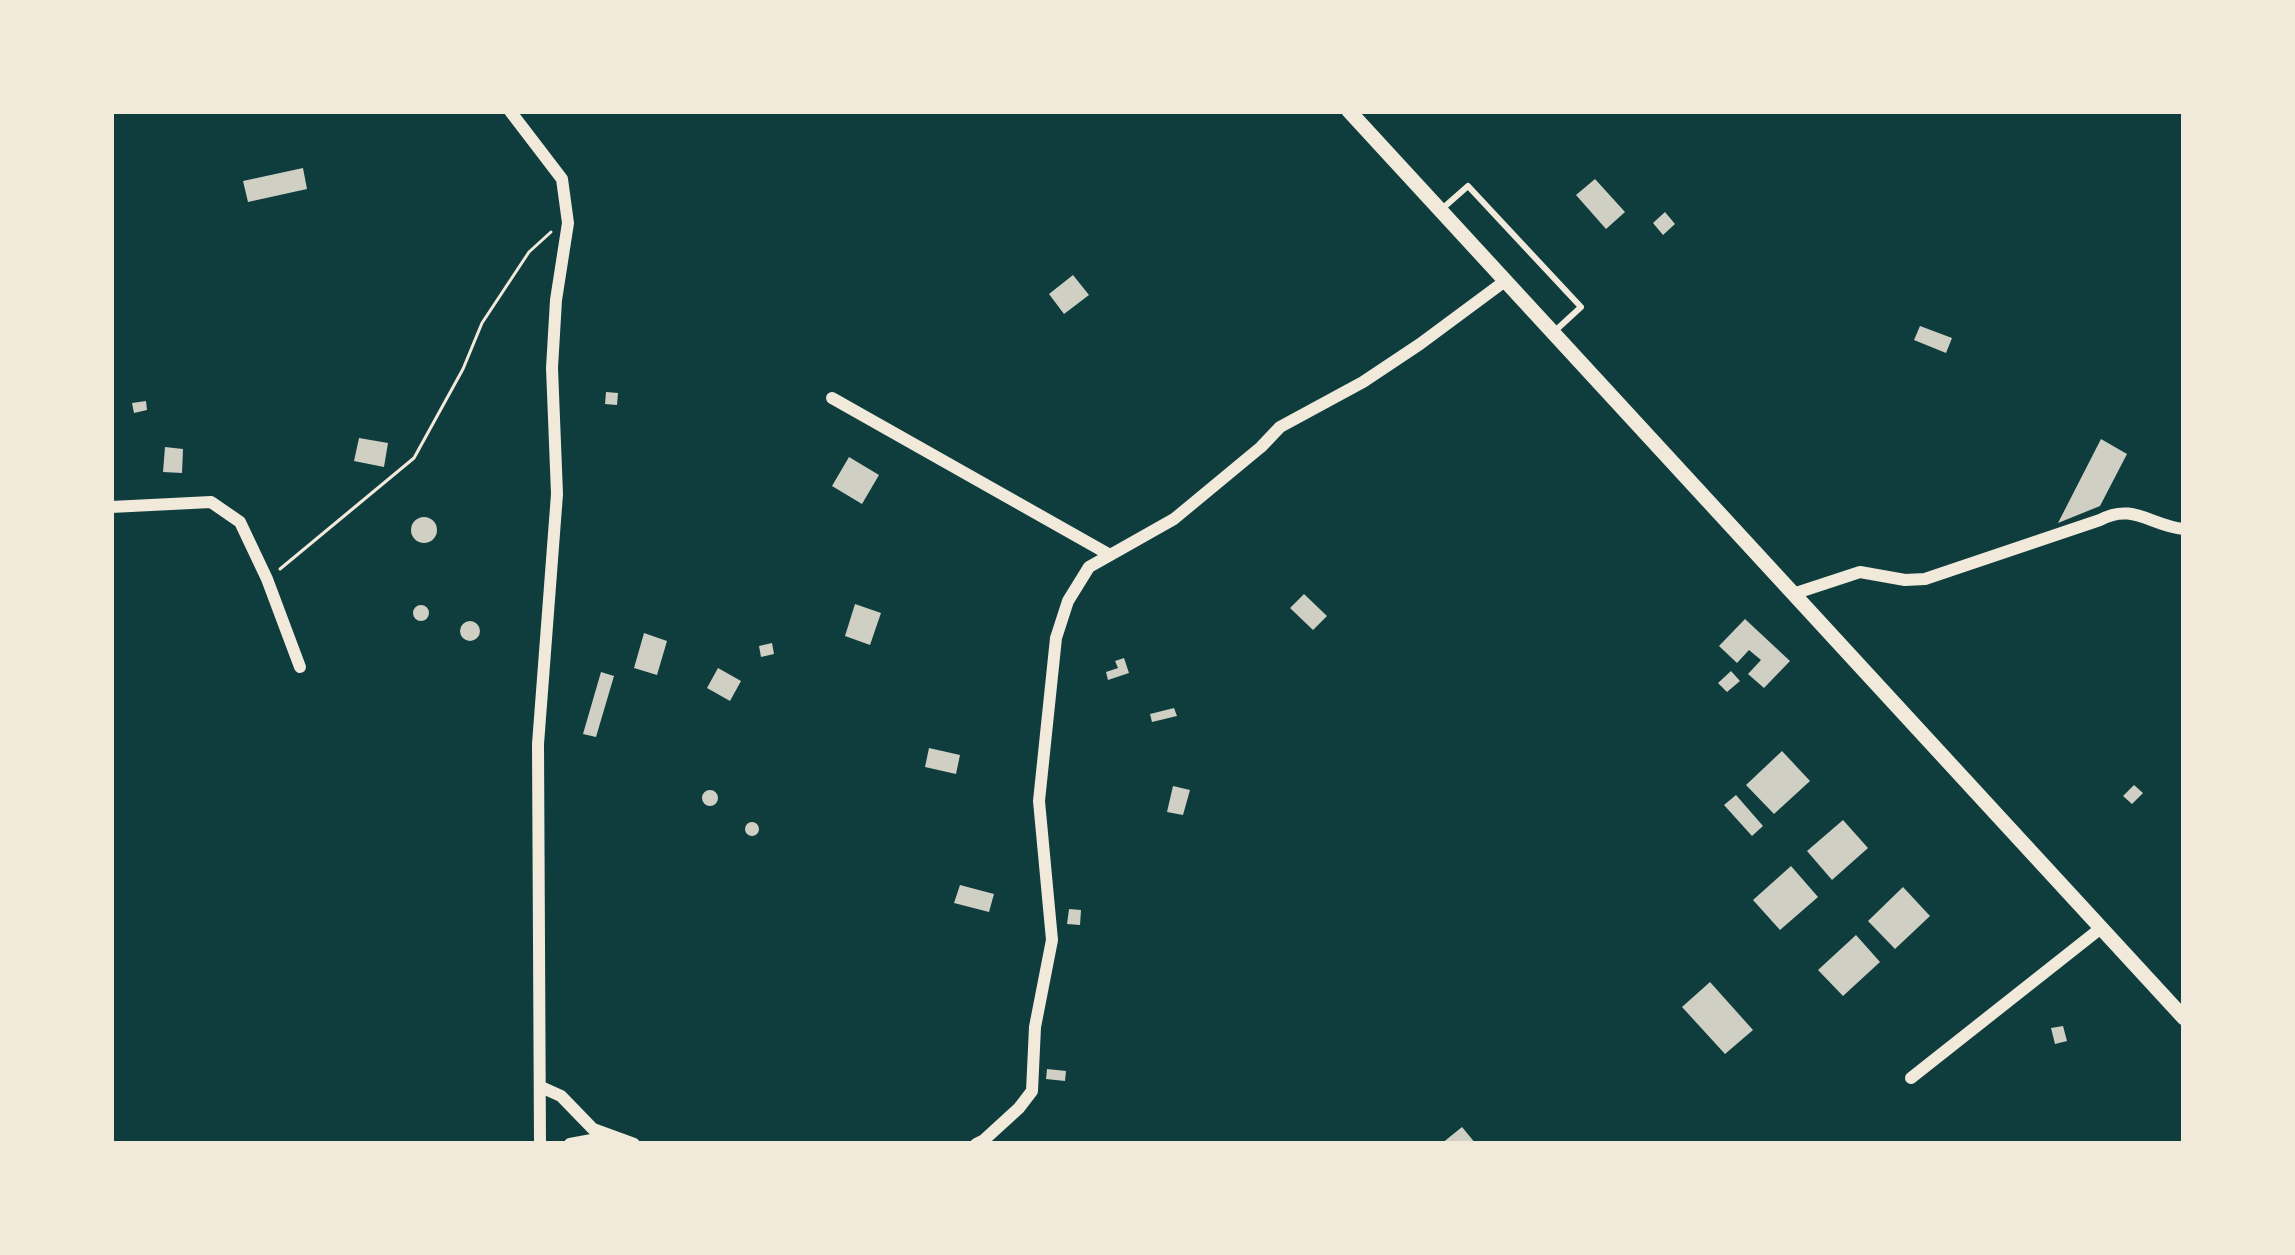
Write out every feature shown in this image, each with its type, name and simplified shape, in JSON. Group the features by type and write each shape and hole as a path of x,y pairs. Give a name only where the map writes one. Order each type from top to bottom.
{"street":[{"path":"511,111 562,179 568,223 552,368 556,494 538,744 540,1144"},
{"path":"1349,111 2184,1018"},
{"path":"976,1144 1032,1091 1035,1027 1052,940 1039,801 1056,638 1078,581 1089,567 1174,519 1280,427 1363,382 1505,280"},
{"path":"832,398 1110,555"},
{"path":"111,507 211,502 240,522 300,667"},
{"path":"1793,594 1861,572 1925,579 2114,512 2184,529"},
{"path":"1911,1078 2101,928"},
{"path":"541,1087 561,1096 593,1129 634,1144"},
{"path":"570,1144 616,1136"}],"lane":[{"path":"1441,210 1468,186 1581,307 1553,333"}],"path":[{"path":"267,580 414,458 509,278 548,234 568,223"}],"building":[{"path":"303,168 307,189 248,202 243,181"},
{"path":"1595,179 1625,212 1606,229 1576,195"},
{"path":"1665,212 1675,224 1663,235 1653,223"},
{"path":"1073,275 1089,295 1064,314 1049,294"},
{"path":"1920,326 1952,338 1946,353 1914,340"},
{"path":"606,392 618,393 617,405 605,404"},
{"path":"146,401 147,410 134,413 132,403"},
{"path":"359,438 388,443 384,467 354,461"},
{"path":"2101,439 2127,454 2100,506 2058,523"},
{"path":"165,447 183,449 182,473 163,472"},
{"path":"849,457 879,475 862,504 832,486"},
{"path":"424,517 437,530 424,543 411,530"},
{"path":"1304,594 1327,616 1313,630 1290,608"},
{"path":"855,604 881,613 870,645 845,636"},
{"path":"421,605 429,613 421,621 413,613"},
{"path":"1745,619 1790,661 1764,688 1748,674 1761,660 1749,650 1737,663 1719,646"},
{"path":"470,621 480,631 470,641 460,631"},
{"path":"644,633 667,641 657,675 634,668"},
{"path":"772,643 774,654 761,657 759,646"},
{"path":"1124,658 1129,673 1108,680 1106,672 1118,668 1115,661"},
{"path":"718,668 741,681 730,701 707,688"},
{"path":"1731,671 1740,681 1727,692 1718,683"},
{"path":"601,672 614,676 596,737 583,734"},
{"path":"1174,708 1177,716 1152,722 1150,714"},
{"path":"929,748 960,755 956,774 925,767"},
{"path":"1782,751 1810,781 1774,814 1746,785"},
{"path":"2134,785 2143,793 2132,804 2123,796"},
{"path":"1173,786 1190,790 1183,815 1167,812"},
{"path":"710,790 718,798 710,806 702,798"},
{"path":"1736,795 1763,826 1752,836 1724,805"},
{"path":"1843,820 1868,848 1832,880 1807,851"},
{"path":"752,822 759,829 752,836 745,829"},
{"path":"1791,866 1818,897 1780,930 1753,900"},
{"path":"960,885 994,894 989,912 954,903"},
{"path":"1903,887 1930,916 1895,949 1868,921"},
{"path":"1069,909 1081,910 1080,925 1067,924"},
{"path":"1856,935 1880,962 1843,996 1818,970"},
{"path":"1710,982 1753,1030 1725,1054 1682,1007"},
{"path":"2063,1026 2067,1041 2055,1044 2051,1028"},
{"path":"1047,1069 1066,1071 1065,1081 1046,1079"},
{"path":"1462,1127 1476,1144 1441,1144"}]}
